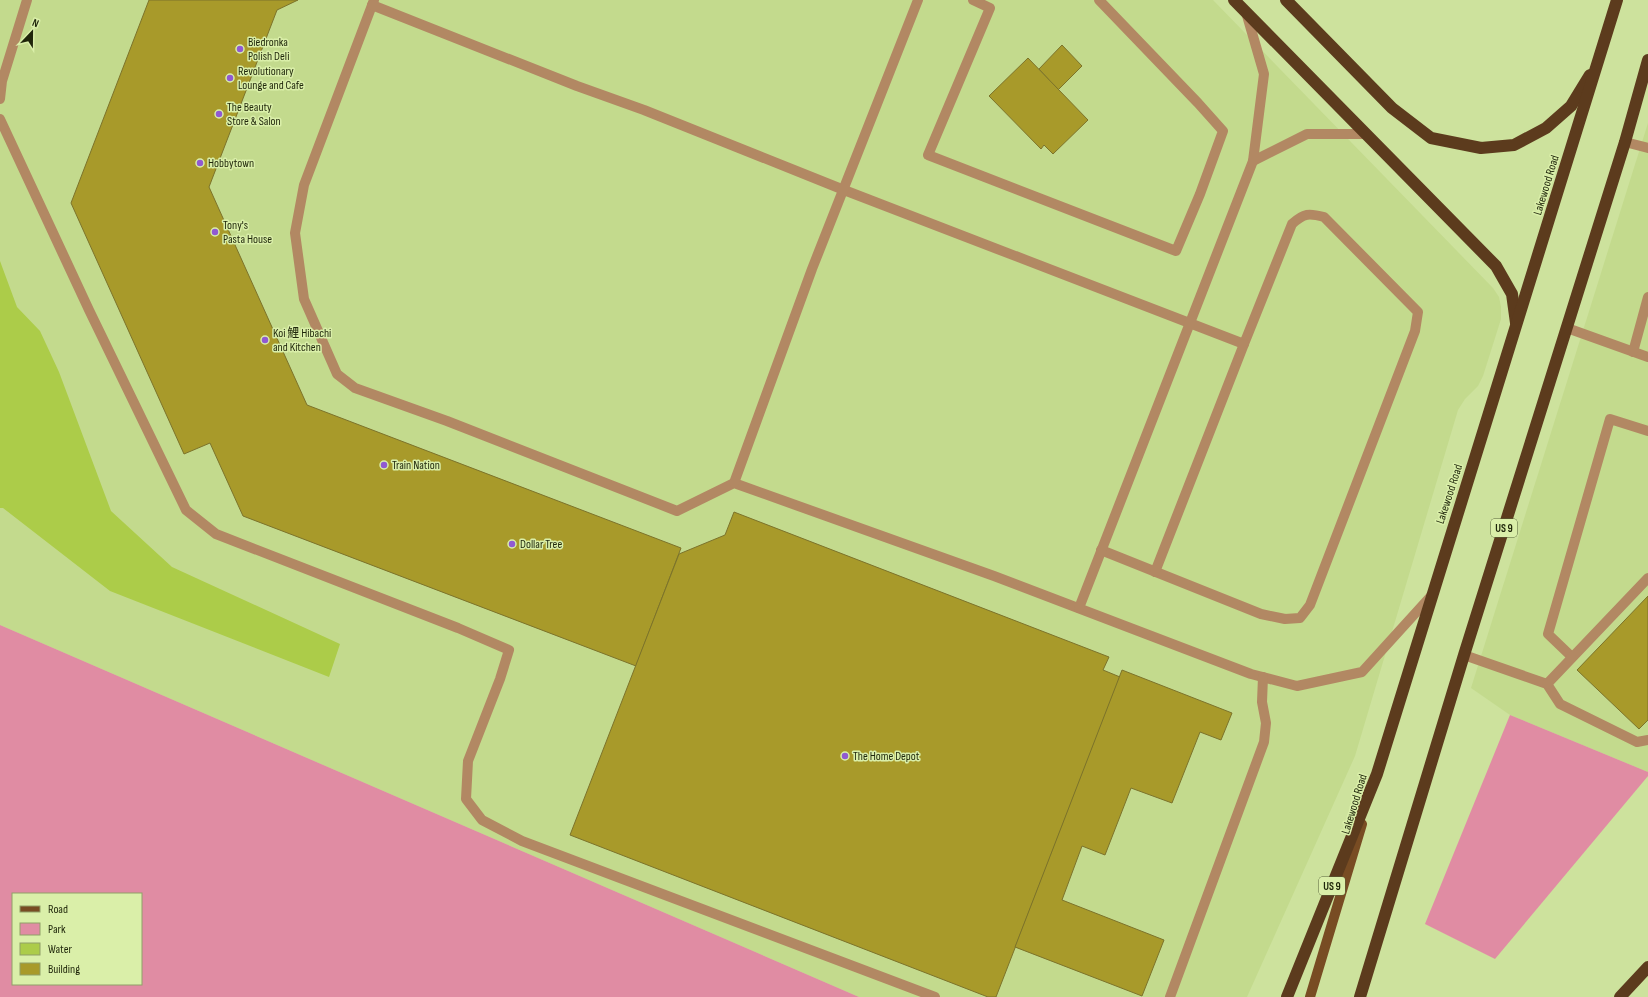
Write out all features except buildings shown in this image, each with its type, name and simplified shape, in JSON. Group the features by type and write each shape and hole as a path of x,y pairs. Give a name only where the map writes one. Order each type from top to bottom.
{"highway":[{"path":"1234,0 1496,266 1512,294 1517,326"},
{"path":"1286,0 1392,108 1431,138 1481,148 1514,144 1546,128 1571,106 1599,60"},
{"name":"Lakewood Road","path":"1377,774 1617,0"},
{"name":"US 9","path":"1360,997 1464,655 1625,142 1648,62"},
{"name":"US 9","path":"1287,997 1377,774"},
{"path":"1620,997 1648,967"}],"main road":[{"name":"Lakewood Road","path":"1310,997 1377,774"}],"lane":[{"path":"0,99 2,81 27,0"},
{"path":"918,0 844,190 812,269 734,483 677,511 447,421 356,388 337,374 304,299 295,233 304,185 373,3 844,190 1244,344"},
{"path":"973,0 990,8 928,155 1176,251 1200,194 1223,131 1099,0"},
{"path":"1079,608 1252,161 1264,74 1246,12"},
{"path":"0,119 89,310 186,510 216,534 458,628 509,650 500,679 468,761 466,799 482,820 522,841 935,997"},
{"path":"1252,161 1307,134 1365,134"},
{"path":"1625,142 1648,148"},
{"path":"1101,550 1155,572 1261,614 1285,619 1300,618 1310,605 1415,331 1418,312 1324,217 1309,214 1299,217 1292,224 1155,572"},
{"path":"1633,352 1648,297"},
{"path":"1567,328 1648,357"},
{"path":"1572,657 1548,634 1610,419 1648,430"},
{"path":"734,483 987,573 1263,677 1297,686 1362,672 1431,596"},
{"path":"1547,684 1648,578"},
{"path":"1464,655 1547,684 1560,704 1637,742 1648,740"},
{"path":"1170,997 1264,742 1266,723 1262,702 1263,677"}],"shaded area":[{"path":"0,0 1213,0 1493,288 1499,297 1501,307 1501,319 1483,376 1478,386 1465,399 1458,410 1355,756 1247,997 859,997 0,625"},
{"path":"1648,123 1648,772 1510,715 1471,688"}],"green space":[{"path":"0,625 859,997 0,997"},
{"path":"1510,715 1648,772 1648,776 1495,959 1425,924"}],"water":[{"path":"0,261 17,307 40,331 59,372 111,511 172,567 340,644 329,677 110,591 3,508 0,508"}],"place":[{"name":"Biedronka Polish Deli","path":"240,49"},
{"name":"Revolutionary Lounge and Cafe","path":"230,78"},
{"name":"The Beauty Store & Salon","path":"219,114"},
{"name":"Hobbytown","path":"200,163"},
{"name":"Tony's Pasta House","path":"215,232"},
{"name":"Koi 鯉 Hibachi and Kitchen","path":"265,340"},
{"name":"Train Nation","path":"384,465"},
{"name":"Dollar Tree","path":"512,544"},
{"name":"The Home Depot","path":"845,756"}]}
